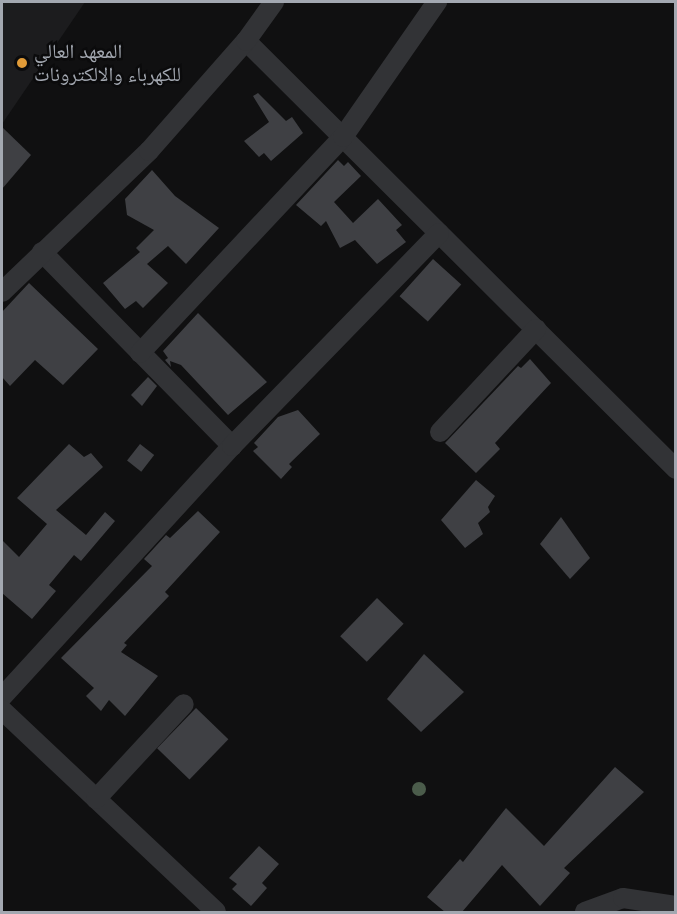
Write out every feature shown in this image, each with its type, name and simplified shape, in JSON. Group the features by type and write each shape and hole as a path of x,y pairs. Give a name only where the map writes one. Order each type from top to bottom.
{"street":[{"path":"2,292 149,151 246,41 274,2"},
{"path":"140,353 343,137 437,2"},
{"path":"246,41 675,469"},
{"path":"2,697 232,446 439,233"},
{"path":"42,252 232,446"},
{"path":"440,432 536,329"},
{"path":"96,799 184,704"},
{"path":"2,710 216,912"},
{"path":"585,912 623,898 675,906"}],"shaded area":[{"name":"المعهد العالي للكهرباء والالكترونات","path":"2,2 85,2 2,124"}],"building":[{"path":"258,93 286,121 292,117 303,133 271,161 264,153 259,157 244,141 269,122 253,96"},
{"path":"2,127 31,155 2,189"},
{"path":"338,160 344,166 348,162 361,176 334,202 353,223 378,199 402,225 396,230 406,242 377,264 355,240 340,248 326,221 321,226 296,205"},
{"path":"152,170 175,196 219,228 186,264 168,246 147,264 168,283 143,308 136,301 125,309 103,283 140,252 136,248 154,230 127,215 125,199"},
{"path":"433,259 461,284 428,322 400,296"},
{"path":"29,283 98,349 63,385 35,360 10,386 2,377 2,312"},
{"path":"198,313 267,382 228,415 181,365 170,361 171,367 165,360 168,358 163,351"},
{"path":"530,359 551,383 495,443 500,449 476,473 445,443 518,366 521,368"},
{"path":"148,377 157,386 142,406 131,395"},
{"path":"298,410 320,434 289,464 292,467 281,479 253,451 258,447 254,443 278,417"},
{"path":"69,444 84,457 91,453 103,467 56,510 86,535 105,512 115,521 81,561 74,555 49,585 56,591 32,619 2,593 2,540 19,557 47,524 17,498"},
{"path":"140,444 154,455 141,472 127,461"},
{"path":"476,480 495,496 488,507 490,512 478,523 483,534 465,548 441,520"},
{"path":"198,511 220,532 165,592 169,596 124,643 127,645 121,652 158,676 125,716 109,700 101,711 86,696 94,688 61,658 152,566 144,559 166,535 170,538"},
{"path":"561,517 590,558 570,579 540,544"},
{"path":"377,598 404,624 367,662 340,636"},
{"path":"424,654 464,692 421,732 387,699"},
{"path":"196,708 228,739 189,780 157,748"},
{"path":"615,767 644,792 564,868 570,873 540,906 502,865 462,912 445,912 427,897 460,859 463,862 506,808 544,846"},
{"path":"259,846 279,864 262,883 267,888 251,906 232,889 237,884 229,878"}],"place":[{"name":"المعهد العالي للكهرباء والالكترونات","path":"22,63"}]}
